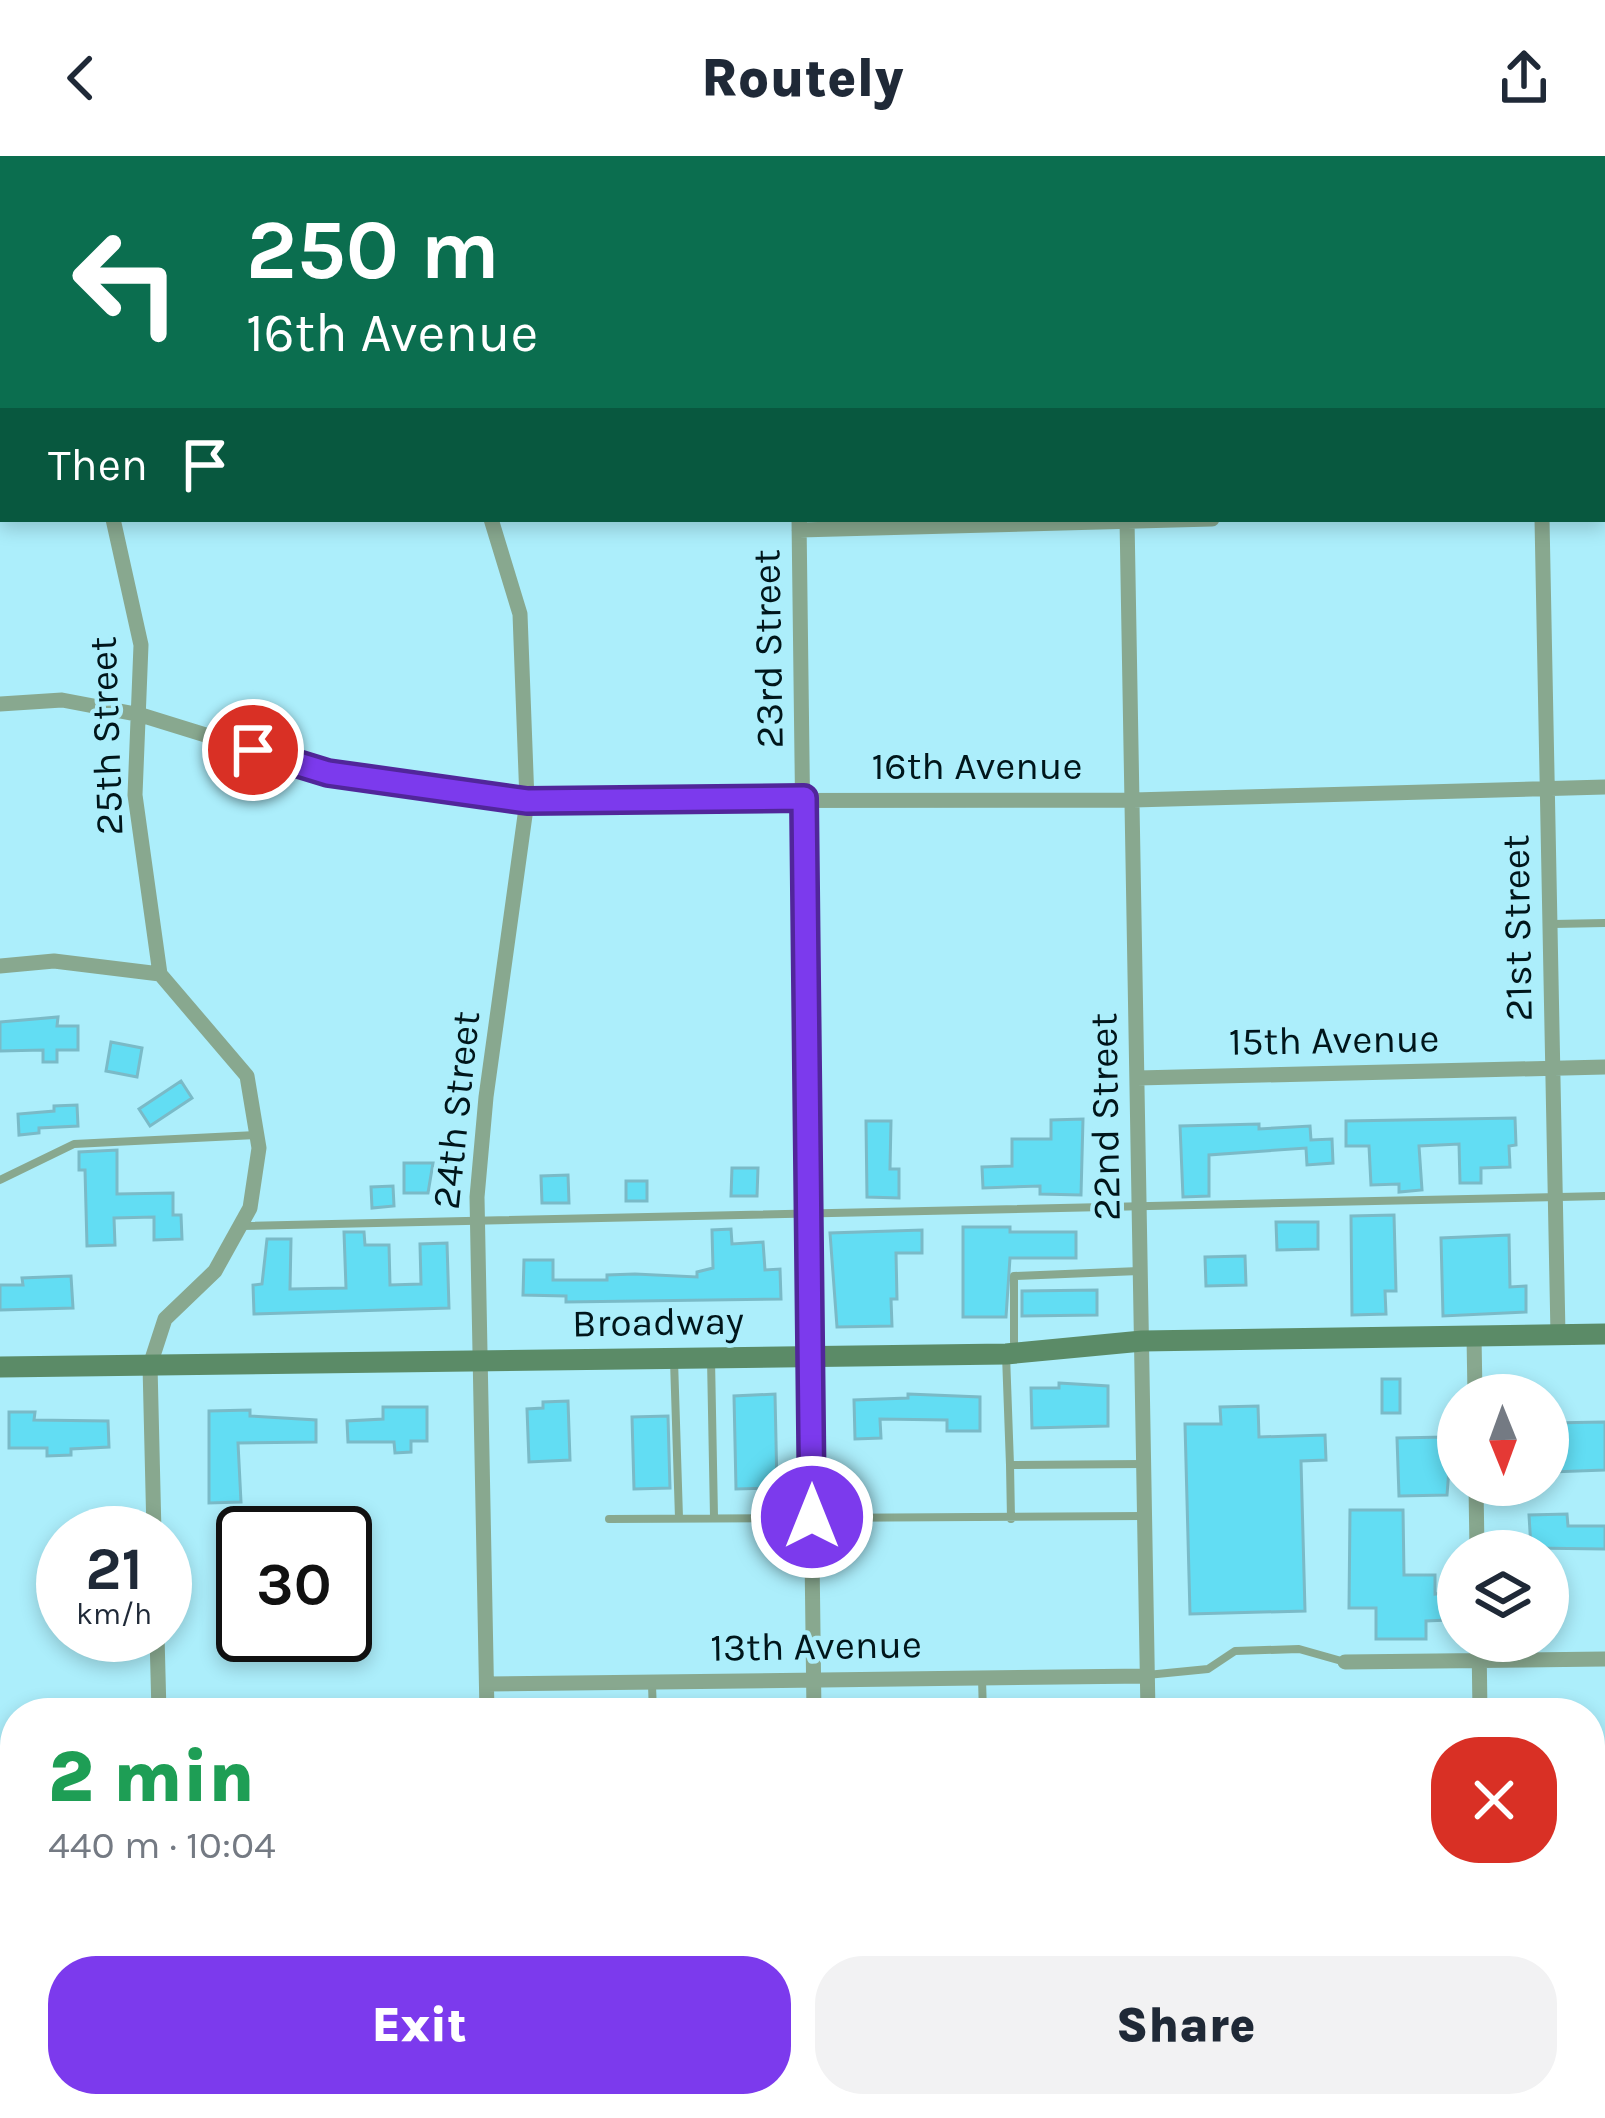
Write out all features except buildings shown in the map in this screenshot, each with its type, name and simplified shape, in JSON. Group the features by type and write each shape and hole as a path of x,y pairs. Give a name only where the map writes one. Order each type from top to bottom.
{"main road":[{"name":"Broadway","path":"0,1367 1010,1354 1142,1341 1605,1334"}],"street":[{"name":"25th Street","path":"114,522 141,644 135,795 160,974"},
{"name":"24th Street","path":"487,1698 477,1220 486,1097 527,801 520,614 492,522"},
{"path":"799,525 996,522"},
{"name":"22nd Street","path":"1127,522 1147,1698"},
{"name":"21st Street","path":"1542,522 1558,1335"},
{"name":"23rd Street","path":"799,525 814,1698"},
{"name":"16th Avenue","path":"0,704 62,700 141,715 328,773 527,801 1133,800 1605,787"},
{"path":"0,966 54,961 160,974 247,1076 260,1148 250,1208 215,1271 165,1319 150,1364 153,1506"},
{"name":"15th Avenue","path":"1137,1078 1605,1066"},
{"path":"1474,1336 1475,1374"},
{"path":"1569,1660 1605,1659"},
{"path":"1345,1662 1437,1661"},
{"path":"158,1662 159,1698"},
{"path":"1479,1662 1480,1698"},
{"name":"13th Avenue","path":"487,1684 1146,1676"}],"lane":[{"path":"1550,924 1605,923"},
{"path":"0,1180 74,1144 257,1135"},
{"path":"240,1226 1605,1196"},
{"path":"1011,1519 1014,1276 1140,1271"},
{"path":"711,1357 714,1518"},
{"path":"674,1358 679,1518"},
{"path":"1010,1465 1144,1464"},
{"path":"608,1519 1144,1516"},
{"path":"1146,1676 1208,1670 1235,1651 1299,1649 1345,1662"},
{"path":"982,1677 982,1698"},
{"path":"652,1681 652,1698"}],"route":[{"path":"253,750 328,773 527,801 804,798 812,1517"}]}
